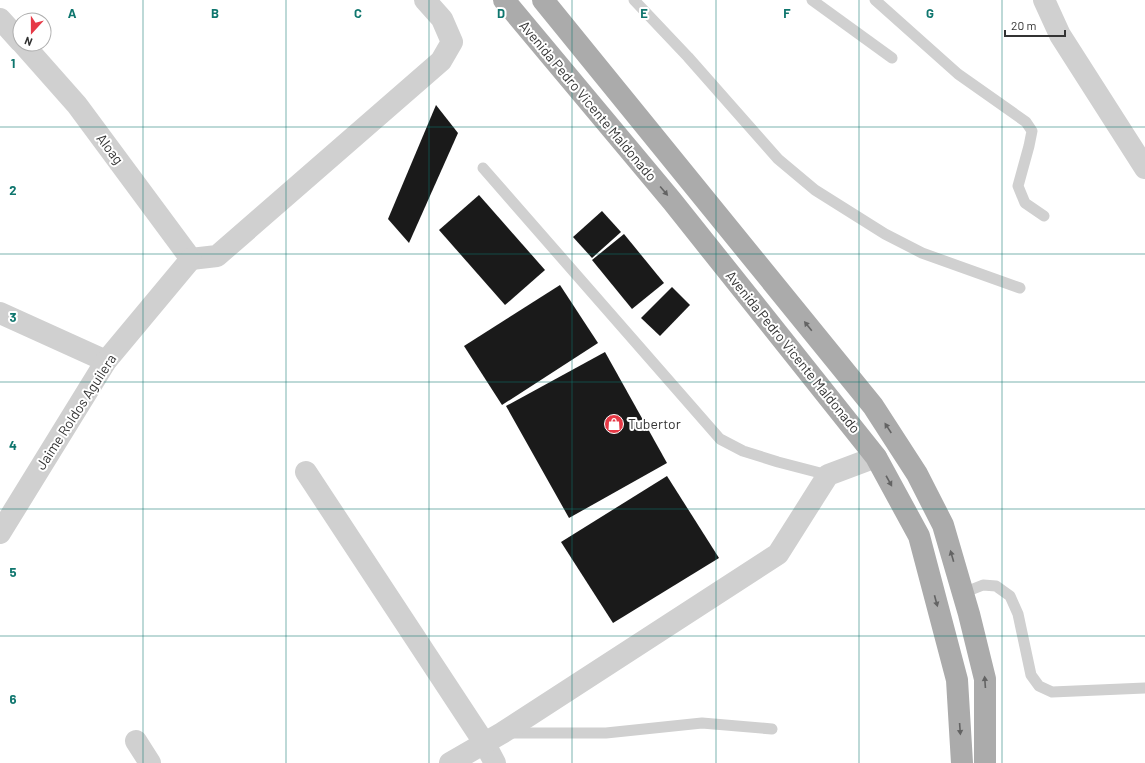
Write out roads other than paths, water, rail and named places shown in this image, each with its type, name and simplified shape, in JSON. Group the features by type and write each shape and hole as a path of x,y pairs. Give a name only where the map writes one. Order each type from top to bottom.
{"main road":[{"name":"Avenida Pedro Vicente Maldonado","path":"504,0 672,201 876,457 919,536 957,680 962,763"},
{"name":"Avenida Pedro Vicente Maldonado","path":"543,0 873,406 918,474 943,525 985,679 985,763"}],"street":[{"path":"191,259 217,256 441,61 452,42 442,19 425,0"},
{"path":"1044,0 1060,35 1145,168"},
{"path":"0,19 12,32"},
{"name":"Aloag","path":"30,52 77,105 191,259"},
{"name":"Jaime Roldos Aguilera","path":"0,534 106,362 191,259"},
{"path":"0,313 106,362"},
{"path":"450,763 494,739 778,554 828,475 876,457"},
{"path":"306,472 494,739 495,763"},
{"path":"136,741 150,763"}],"lane":[{"path":"634,0 688,57 778,159 814,190 884,234 922,253 1020,288"},
{"path":"812,0 892,58"},
{"path":"875,0 958,74 1026,122 1032,131 1030,146 1018,186 1025,203 1044,216"},
{"path":"483,168 720,439 743,451 828,475"},
{"path":"962,593 983,585 996,586 1010,596 1018,614 1031,675 1039,686 1052,692 1145,688"},
{"path":"494,739 606,733 702,723 772,729"}],"place":[{"name":"Tubertor","path":"614,424"}]}
